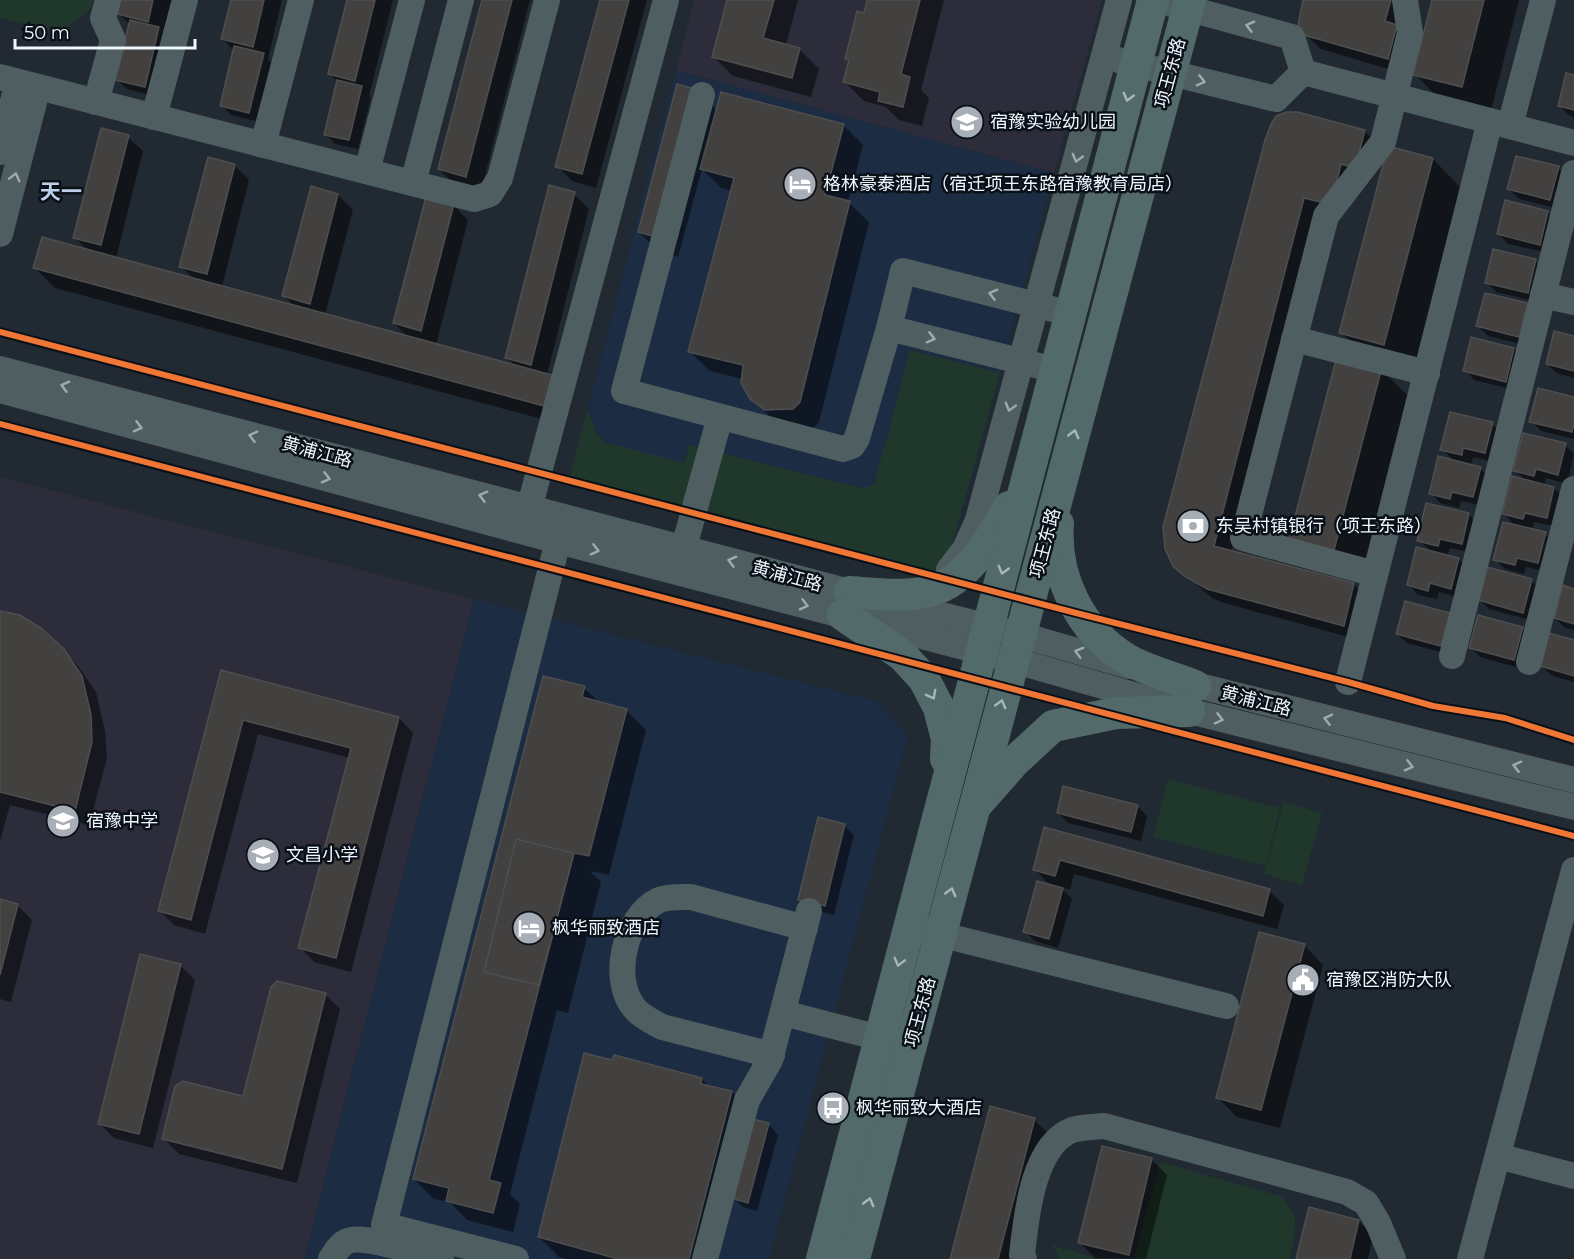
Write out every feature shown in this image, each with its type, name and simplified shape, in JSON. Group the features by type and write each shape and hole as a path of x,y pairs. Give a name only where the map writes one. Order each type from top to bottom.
{"main road":[{"name":"项王东路","path":"822,1259 942,797 1155,0"},
{"name":"项王东路","path":"854,1259 1189,4"},
{"path":"846,604 890,594 922,592 940,587 953,580 994,534 1028,472"},
{"path":"1061,483 1057,541 1066,583 1080,614 1100,641 1192,698"},
{"path":"846,604 902,655 924,680 939,708 947,739 942,797"},
{"path":"973,808 1014,762 1053,726 1192,698"}],"street":[{"path":"96,102 113,40 104,18 108,0"},
{"path":"154,117 185,0"},
{"path":"263,145 301,0"},
{"path":"368,171 412,0"},
{"path":"413,183 461,0"},
{"path":"19,82 474,199 490,194 500,178 547,0"},
{"path":"526,520 666,0"},
{"path":"943,577 965,549 978,520 1119,0"},
{"path":"1155,0 1189,4 1292,38 1303,72"},
{"path":"1375,574 1244,538 1326,216 1383,142 1410,33 1405,0"},
{"path":"1348,682 1427,373 1500,123 1543,0"},
{"path":"1104,57 1276,99 1303,72"},
{"path":"1303,72 1574,143"},
{"path":"0,152 19,82"},
{"path":"0,234 19,82"},
{"path":"702,95 624,391 843,449 852,446 857,438 903,271 1070,314"},
{"path":"1452,656 1574,174"},
{"path":"1543,295 1574,302"},
{"path":"889,328 1055,370"},
{"path":"1294,339 1427,373"},
{"name":"黄浦江路","path":"0,369 526,520 558,541 681,560"},
{"name":"黄浦江路","path":"0,390 526,520 984,639 1574,807"},
{"path":"681,560 720,417"},
{"path":"1529,662 1564,566 1574,489"},
{"path":"516,1259 384,1225 558,541"},
{"name":"黄浦江路","path":"1192,698 1574,780"},
{"path":"1470,1259 1574,870"},
{"path":"705,1259 747,1100 772,1055 807,919 691,897 660,900 648,908 627,940 622,958 621,976 627,996 635,1010 662,1028 772,1055"},
{"path":"908,927 1226,1006"},
{"path":"783,1013 911,1046"},
{"path":"1024,1259 1022,1255 1027,1210 1039,1170 1052,1145 1072,1130 1104,1126 1347,1192 1366,1203 1378,1223 1393,1259"},
{"path":"1498,1156 1574,1176"},
{"path":"330,1259 340,1246 351,1240 366,1240 441,1259"}],"shaded area":[{"name":"宿豫实验幼儿园","path":"694,0 1102,0 1054,173 676,70"},
{"path":"676,70 1054,173 944,580 569,481"},
{"path":"0,477 474,599 304,1259 0,1259"},
{"name":"枫华丽致酒店","path":"474,599 879,702 908,736 769,1259 304,1259"}],"green space":[{"path":"0,0 93,0 91,8 59,33 0,18"},
{"path":"910,350 1000,373 943,577 569,481 587,409 596,432 604,442 684,463 689,445 862,488 874,485"},
{"path":"1168,779 1280,808 1266,866 1153,837"},
{"path":"1284,802 1322,813 1302,885 1264,874"},
{"path":"1160,1162 1283,1197 1295,1216 1294,1241 1289,1259 1134,1259"},
{"path":"1052,1245 1098,1259 1060,1259"}],"building":[{"path":"120,0 153,0 148,22 117,14"},
{"path":"231,0 264,0 253,47 221,39"},
{"path":"347,0 375,0 355,81 328,74"},
{"path":"482,0 512,0 466,177 438,169"},
{"path":"600,0 629,0 582,174 555,167"},
{"path":"727,0 774,0 763,38 800,48 792,78 712,57"},
{"path":"867,0 920,0 901,74 910,77 903,107 878,101 880,92 843,82 849,60 845,59 857,11 864,13"},
{"path":"1303,0 1391,0 1385,21 1397,25 1388,59 1304,35 1298,25"},
{"path":"1432,0 1484,0 1462,87 1413,75"},
{"path":"130,20 159,27 145,87 115,80"},
{"path":"234,46 264,53 249,113 220,106"},
{"path":"1566,73 1574,75 1574,110 1558,106"},
{"path":"337,80 362,86 349,140 324,135"},
{"path":"677,84 698,90 659,238 638,232"},
{"path":"721,92 844,124 825,195 850,201 800,402 793,409 765,410 750,399 741,383 743,365 688,352 734,178 700,169"},
{"path":"1286,112 1298,112 1365,130 1355,168 1341,164 1336,185 1320,202 1304,198 1214,546 1354,583 1344,626 1207,589 1184,576 1173,566 1165,549 1163,527 1265,140 1276,116"},
{"path":"101,128 129,135 101,245 73,238"},
{"path":"1388,146 1433,158 1384,345 1339,333"},
{"path":"1516,156 1559,166 1550,200 1507,189"},
{"path":"208,157 235,164 207,274 179,267"},
{"path":"549,185 575,192 531,365 505,358"},
{"path":"311,186 338,194 310,304 282,296"},
{"path":"426,197 454,204 421,331 393,323"},
{"path":"1505,200 1548,211 1540,245 1497,234"},
{"path":"42,237 552,375 544,406 33,268"},
{"path":"1493,249 1536,259 1528,293 1485,283"},
{"path":"1485,293 1528,303 1519,337 1476,326"},
{"path":"1554,331 1574,336 1574,371 1546,364"},
{"path":"1471,337 1514,348 1506,382 1463,371"},
{"path":"1337,356 1382,367 1333,554 1288,543"},
{"path":"1538,388 1574,397 1572,432 1529,422"},
{"path":"1450,412 1493,422 1485,453 1463,448 1462,455 1440,450"},
{"path":"1523,433 1566,443 1558,475 1536,469 1534,476 1513,471"},
{"path":"1438,456 1481,467 1473,497 1452,492 1450,499 1429,494"},
{"path":"1512,476 1554,487 1547,518 1525,513 1523,519 1502,514"},
{"path":"1426,503 1469,513 1462,544 1440,539 1438,546 1417,541"},
{"path":"1503,522 1546,532 1538,563 1517,558 1515,565 1493,560"},
{"path":"1416,547 1459,558 1451,589 1430,583 1428,591 1407,585"},
{"path":"1487,567 1532,579 1523,613 1478,600"},
{"path":"1563,585 1574,589 1574,624 1554,618"},
{"path":"1405,601 1450,613 1441,646 1396,634"},
{"path":"0,611 20,615 41,628 64,649 82,676 91,715 92,742 75,811 0,792"},
{"path":"1478,615 1523,627 1514,660 1469,648"},
{"path":"1549,633 1574,640 1574,676 1540,666"},
{"path":"221,670 399,717 336,958 298,948 351,748 243,720 191,920 158,911"},
{"path":"543,676 585,686 582,697 627,709 589,856 574,853 489,1180 501,1183 493,1213 446,1201 449,1188 413,1179"},
{"path":"1063,786 1138,805 1131,832 1057,813"},
{"path":"818,817 845,824 825,906 798,900"},
{"path":"1044,827 1270,889 1263,916 1060,860 1055,876 1033,870"},
{"path":"516,839 574,853 539,985 484,972"},
{"path":"1037,881 1063,888 1049,939 1023,932"},
{"path":"0,899 18,904 0,975"},
{"path":"1259,932 1305,944 1261,1110 1216,1098"},
{"path":"140,954 181,964 139,1134 98,1124"},
{"path":"277,981 326,993 282,1169 162,1139 175,1086 183,1081 243,1096 271,987"},
{"path":"584,1053 612,1060 614,1055 702,1078 701,1084 732,1091 689,1259 618,1259 538,1237"},
{"path":"990,1106 1035,1118 998,1259 950,1259"},
{"path":"753,1119 769,1123 748,1203 731,1198"},
{"path":"1102,1146 1152,1158 1129,1255 1078,1243"},
{"path":"1309,1207 1359,1220 1350,1259 1296,1259"}],"cycle path":[{"path":"0,332 1433,706 1505,718 1574,740"},
{"path":"0,424 1574,836"}],"place":[{"name":"宿豫实验幼儿园","path":"967,122"},
{"name":"格林豪泰酒店（宿迁项王东路宿豫教育局店）","path":"800,184"},
{"name":"东吴村镇银行（项王东路）","path":"1193,526"},
{"name":"宿豫中学","path":"63,821"},
{"name":"文昌小学","path":"263,855"},
{"name":"枫华丽致酒店","path":"529,928"},
{"name":"宿豫区消防大队","path":"1303,980"},
{"name":"枫华丽致大酒店","path":"833,1108"}],"district":[{"name":"天一","path":"61,192"}]}
